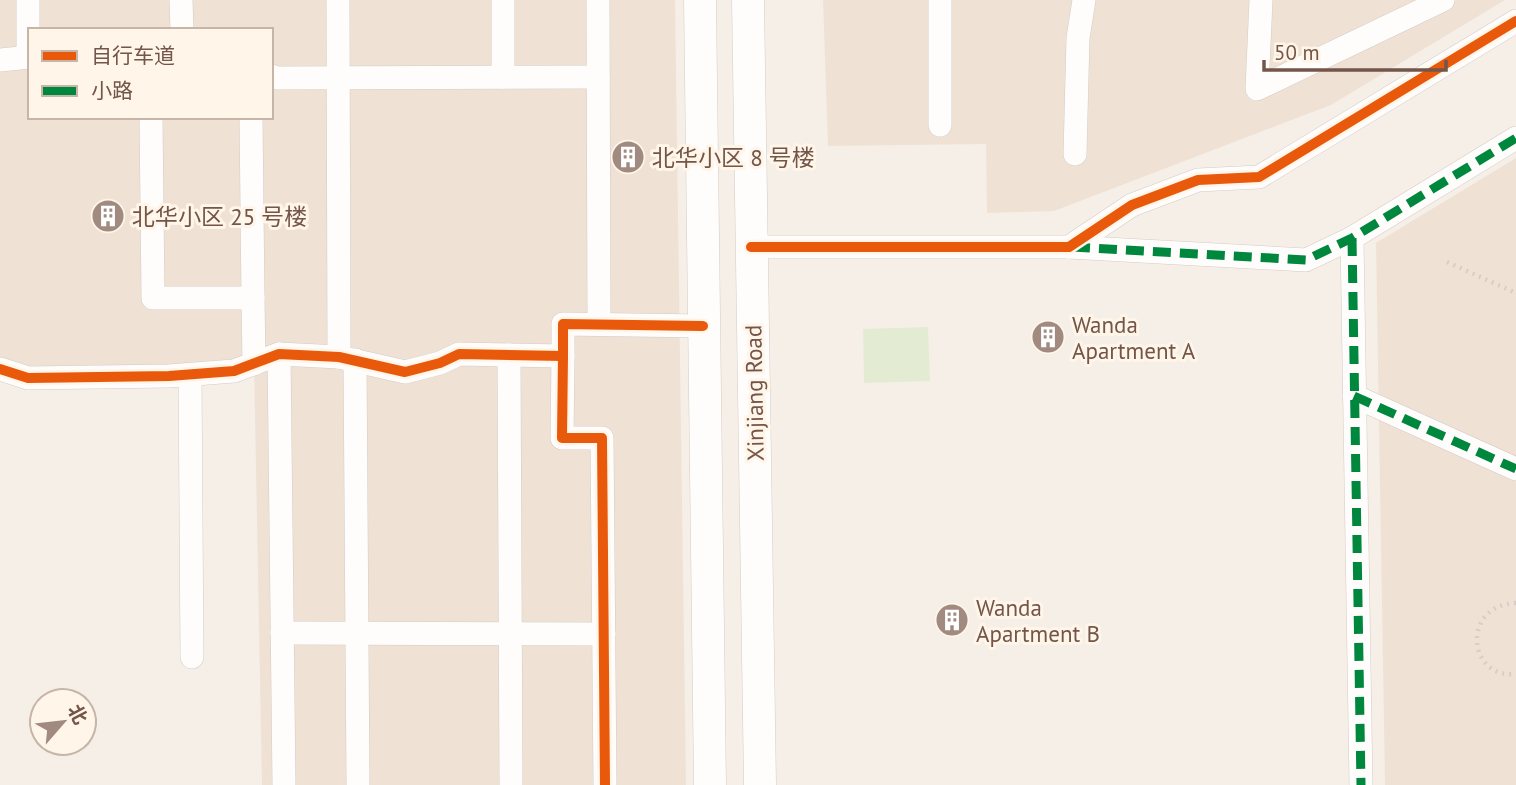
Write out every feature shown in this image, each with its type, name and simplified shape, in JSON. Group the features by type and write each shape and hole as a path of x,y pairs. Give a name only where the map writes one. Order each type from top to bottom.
{"main road":[{"path":"700,0 709,785"},
{"name":"Xinjiang Road","path":"748,0 760,785"}],"street":[{"path":"28,0 28,28"},
{"path":"181,0 182,28"},
{"path":"338,0 338,78 357,633 358,785"},
{"path":"503,0 503,77"},
{"path":"598,0 599,324"},
{"path":"940,0 940,125"},
{"path":"1075,154 1078,38 1084,0"},
{"path":"1261,0 1257,89 1443,0"},
{"path":"1069,247 1132,205 1198,180 1259,177 1516,21"},
{"path":"0,60 28,57"},
{"path":"273,76 598,76"},
{"path":"151,119 153,298 253,298"},
{"path":"251,119 254,364"},
{"path":"751,247 1069,247 1306,260 1352,238 1516,138"},
{"path":"1352,238 1361,785"},
{"path":"605,785 602,438 562,438 563,324 703,326"},
{"path":"0,369 28,378 190,374 234,371 279,354 347,359 405,372 440,363 459,354 563,356"},
{"path":"279,354 284,785"},
{"path":"509,355 511,785"},
{"path":"190,374 192,657"},
{"path":"1354,396 1516,469"},
{"path":"282,633 604,634"}],"path":[{"path":"1447,262 1516,293"},
{"path":"1516,603 1494,607 1485,615 1476,635 1477,647 1489,666 1499,672 1516,674"}],"shaded area":[{"path":"0,0 675,0 686,785 262,785 254,364 0,369"},
{"path":"823,0 1505,0 1331,105 1054,211 987,213 986,144 828,146"},
{"path":"1516,158 1516,785 1385,785 1376,243"}],"green space":[{"path":"928,327 930,381 864,383 863,329"}],"marked path":[{"path":"1072,247 1306,260 1352,238 1516,138"},
{"path":"1352,238 1361,785"},
{"path":"1354,396 1516,469"}],"cycle path":[{"path":"751,247 1069,247 1132,205 1198,180 1259,177 1516,21"},
{"path":"0,369 28,378 169,376 234,371 279,354 339,357 405,372 440,363 459,354 563,356 563,324 703,326"},
{"path":"563,356 562,438 602,438 605,785"}],"place":[{"name":"北华小区 8 号楼","path":"628,157"},
{"name":"北华小区 25 号楼","path":"108,216"},
{"name":"Wanda Apartment A","path":"1048,337"},
{"name":"Wanda Apartment B","path":"952,620"}]}
